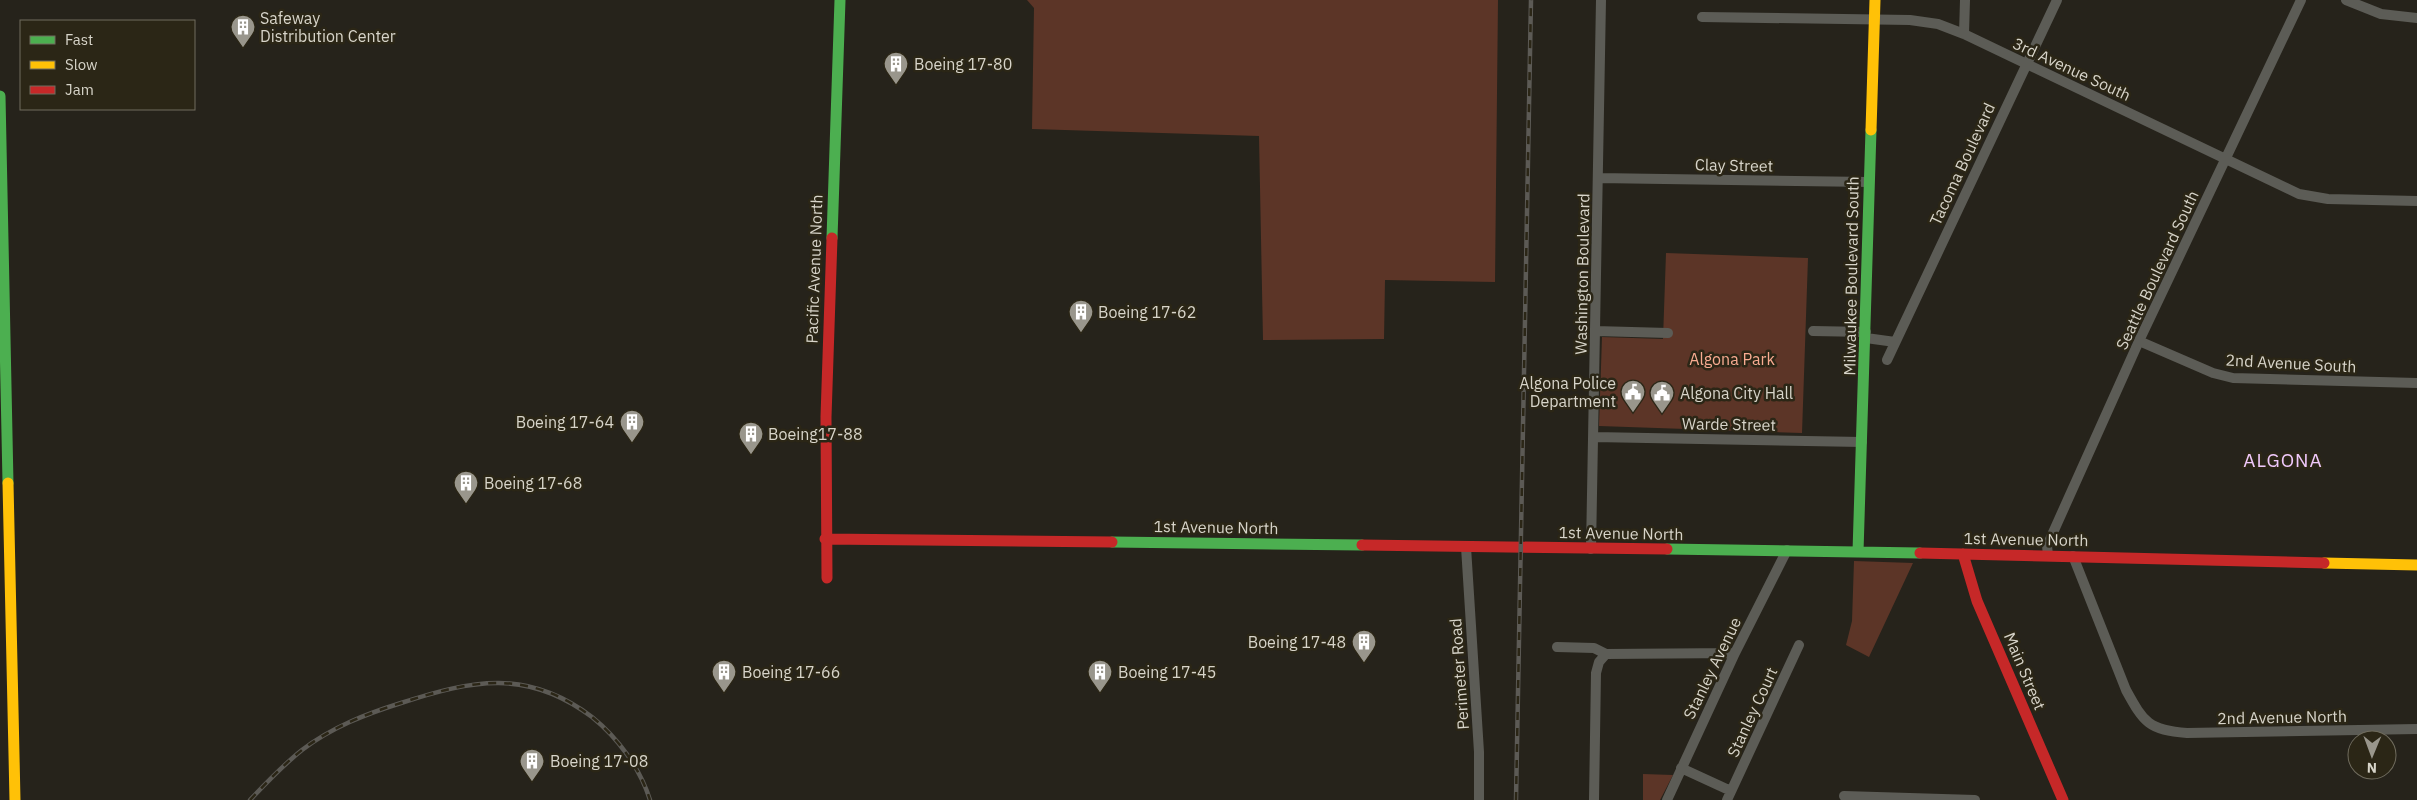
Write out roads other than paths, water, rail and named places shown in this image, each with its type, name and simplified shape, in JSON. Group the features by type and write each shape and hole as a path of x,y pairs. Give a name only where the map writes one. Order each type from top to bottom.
{"street":[{"name":"Pacific Avenue North","path":"827,578 825,539 832,191 840,0"},
{"name":"Washington Boulevard","path":"1591,549 1601,0"},
{"name":"Milwaukee Boulevard South","path":"1858,552 1875,0"},
{"path":"1964,34 1965,0"},
{"name":"Tacoma Boulevard","path":"1887,360 2056,0"},
{"name":"Seattle Boulevard South","path":"2048,556 2048,546 2139,341 2301,0"},
{"path":"2346,0 2381,14 2417,18"},
{"name":"3rd Avenue South","path":"1702,17 1924,21 1964,34 2226,158 2285,188 2313,197 2417,201"},
{"path":"0,96 15,800"},
{"name":"Clay Street","path":"1598,178 1869,182"},
{"path":"1595,331 1668,333"},
{"path":"1813,331 1866,335 1895,342"},
{"name":"2nd Avenue South","path":"2139,341 2213,373 2233,378 2417,383"},
{"name":"Warde Street","path":"1594,437 1862,442"},
{"name":"1st Avenue North","path":"825,539 1787,550 2417,564"},
{"name":"Perimeter Road","path":"1466,547 1479,752 1479,800"},
{"name":"Stanley Avenue","path":"1666,800 1735,653 1787,550"},
{"name":"Main Street","path":"1963,554 1977,601 2058,799"},
{"name":"2nd Avenue North","path":"2073,556 2126,690 2138,711 2149,725 2165,731 2187,733 2417,730"},
{"name":"Stanley Court","path":"1682,768 1729,796 1799,645"},
{"path":"1557,647 1594,648 1606,654 1735,653"},
{"path":"1594,800 1596,673 1598,662 1606,654"},
{"path":"1844,796 1975,800"}],"railway":[{"path":"1516,800 1531,0"},
{"path":"250,800 302,750 325,734 350,722 427,695 475,684 499,683 522,685 545,691 568,701 592,717 611,734 627,754 640,776 650,800"}],"place":[{"name":"Safeway Distribution Center","path":"243,48"},
{"name":"Boeing 17-80","path":"896,85"},
{"name":"Boeing 17-62","path":"1081,333"},
{"name":"Algona Police Department","path":"1633,413"},
{"name":"Algona City Hall","path":"1662,414"},
{"name":"Boeing 17-64","path":"632,443"},
{"name":"Boeing17-88","path":"751,455"},
{"name":"Boeing 17-68","path":"466,504"},
{"name":"Boeing 17-48","path":"1364,663"},
{"name":"Boeing 17-66","path":"724,693"},
{"name":"Boeing 17-45","path":"1100,693"},
{"name":"Boeing 17-08","path":"532,782"}],"district":[{"name":"ALGONA","path":"2283,460"}],"park label":[{"name":"Algona Park","path":"1732,359"}]}
